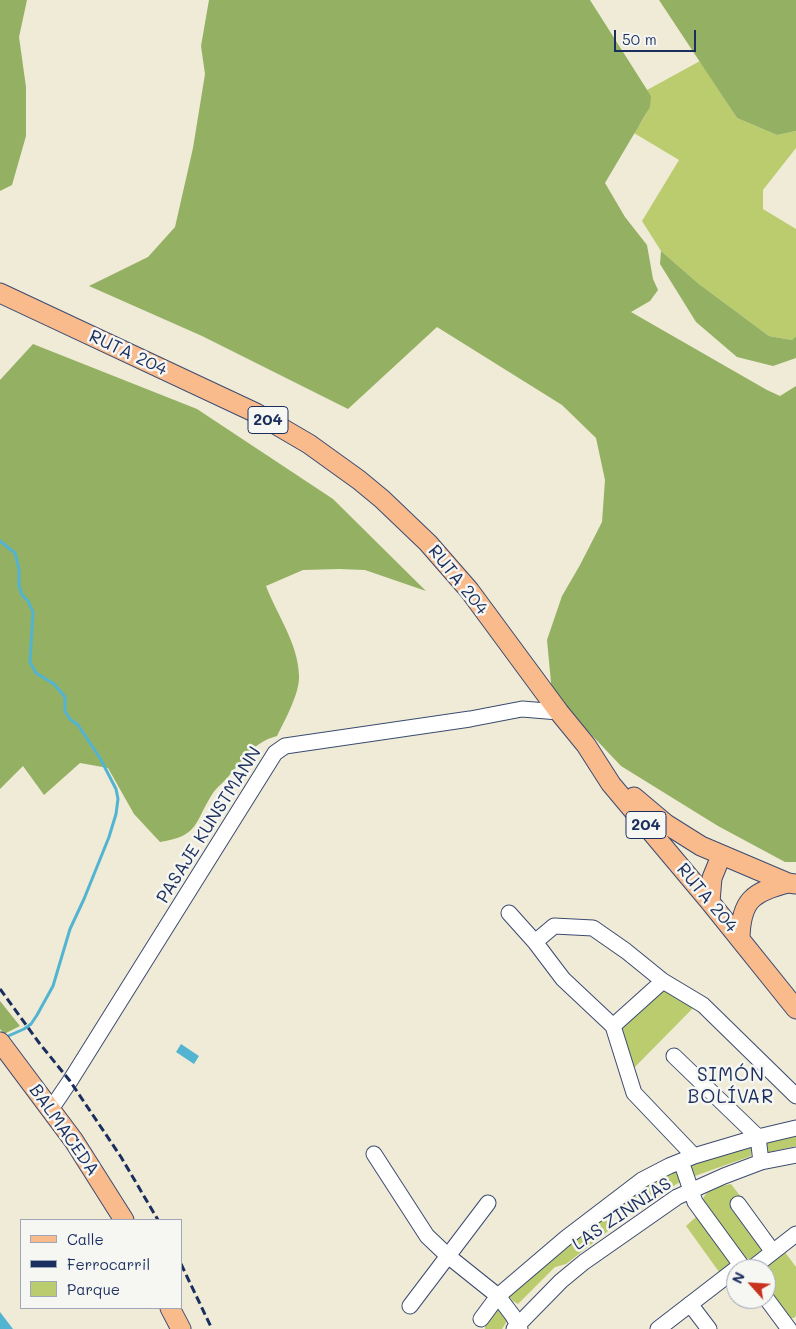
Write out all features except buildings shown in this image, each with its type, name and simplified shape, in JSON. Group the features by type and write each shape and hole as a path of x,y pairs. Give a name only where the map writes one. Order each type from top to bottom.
{"main road":[{"name":"RUTA 204","path":"0,293 256,413 309,444 353,475 406,520 469,590 559,712 586,745 611,784 740,938 796,1009"},
{"path":"586,745 626,790 666,824 721,856 792,884"},
{"path":"710,902 712,878 721,856"},
{"path":"740,938 740,921 750,900 758,893 771,888 792,884"},
{"name":"BALMACEDA","path":"0,1042 82,1152 123,1219"},
{"path":"171,1309 181,1329"}],"street":[{"name":"PASAJE KUNSTMANN","path":"51,1109 275,753 285,746 470,719 514,710 559,712"},
{"path":"509,913 535,942 563,979 614,1026 634,1092 688,1158 690,1190 695,1202 738,1259"},
{"path":"535,942 554,926 593,928 626,951 663,981 703,1006 796,1096"},
{"path":"614,1026 663,981"},
{"path":"674,1056 758,1137 760,1162"},
{"path":"481,1319 498,1296 566,1238 642,1180 688,1158 796,1128"},
{"path":"374,1154 428,1236 448,1256 498,1296 513,1316 517,1328"},
{"name":"LAS ZINNIAS","path":"517,1328 560,1281 677,1197 760,1162 796,1154"},
{"path":"410,1306 488,1203"},
{"path":"738,1204 773,1252"},
{"path":"761,1259 796,1234"},
{"path":"658,1329 690,1304 726,1280"},
{"path":"690,1304 709,1329"},
{"path":"775,1309 791,1329 796,1326"}],"green space":[{"path":"0,0 27,0 19,37 26,87 26,136 12,185 0,191"},
{"path":"209,0 590,0 651,96 650,107 605,183 625,217 647,245 653,279 658,290 650,301 631,312 780,396 796,386 796,862 785,862 718,826 621,766 552,693 547,640 562,596 602,522 605,480 596,438 562,405 437,327 348,409 202,336 89,286 148,257 175,227 193,148 205,74 201,46"},
{"path":"659,0 796,0 796,131 777,135 737,118"},
{"path":"700,61 737,118 777,135 796,131 796,148 763,190 763,209 796,229 796,336 792,340 769,336 699,284 661,251 642,221 679,160 634,133 649,107 650,101 647,90"},
{"path":"661,251 699,284 769,336 792,340 796,336 796,358 773,366 737,357 696,322 660,264"},
{"path":"33,344 197,409 333,499 426,591 365,570 339,569 303,570 266,586 291,640 298,663 299,682 295,698 277,736 260,743 248,753 214,791 189,832 173,839 160,842 134,814 108,768 80,763 44,795 23,766 0,789 0,380"},
{"path":"664,987 694,1007 633,1069 620,1028"},
{"path":"0,1001 20,1026 4,1034 0,1029"},
{"path":"796,1133 796,1146 765,1153 764,1140"},
{"path":"751,1144 751,1156 692,1177 688,1165"},
{"path":"678,1168 683,1180 622,1219 615,1208 637,1191"},
{"path":"731,1184 741,1197 734,1201 731,1209 764,1249 750,1259 745,1259 702,1203 706,1194 716,1187"},
{"path":"606,1216 612,1228 566,1264 555,1267 518,1304 513,1301 508,1295 510,1289"},
{"path":"697,1216 729,1259 726,1259 726,1273 722,1276 686,1226"},
{"path":"784,1251 796,1267 796,1316 794,1318 790,1318 776,1298 776,1259 772,1259"},
{"path":"495,1307 499,1308 509,1318 502,1329 485,1329 485,1325"}],"water":[{"path":"181,1044 199,1056 194,1064 176,1052"},
{"path":"0,1312 13,1329 0,1329"}],"waterway":[{"path":"0,541 15,553 19,569 19,586 22,595 28,601 33,612 30,662 36,673 54,684 65,697 65,711 70,719 78,725 100,758 116,789 118,799 116,814 109,837 70,929 53,986 31,1024 6,1037"}],"railway":[{"path":"0,989 70,1081 121,1157 157,1219"},
{"path":"182,1266 212,1329"}],"district":[{"name":"SIMÓN BOLÍVAR","path":"731,1086"}]}
